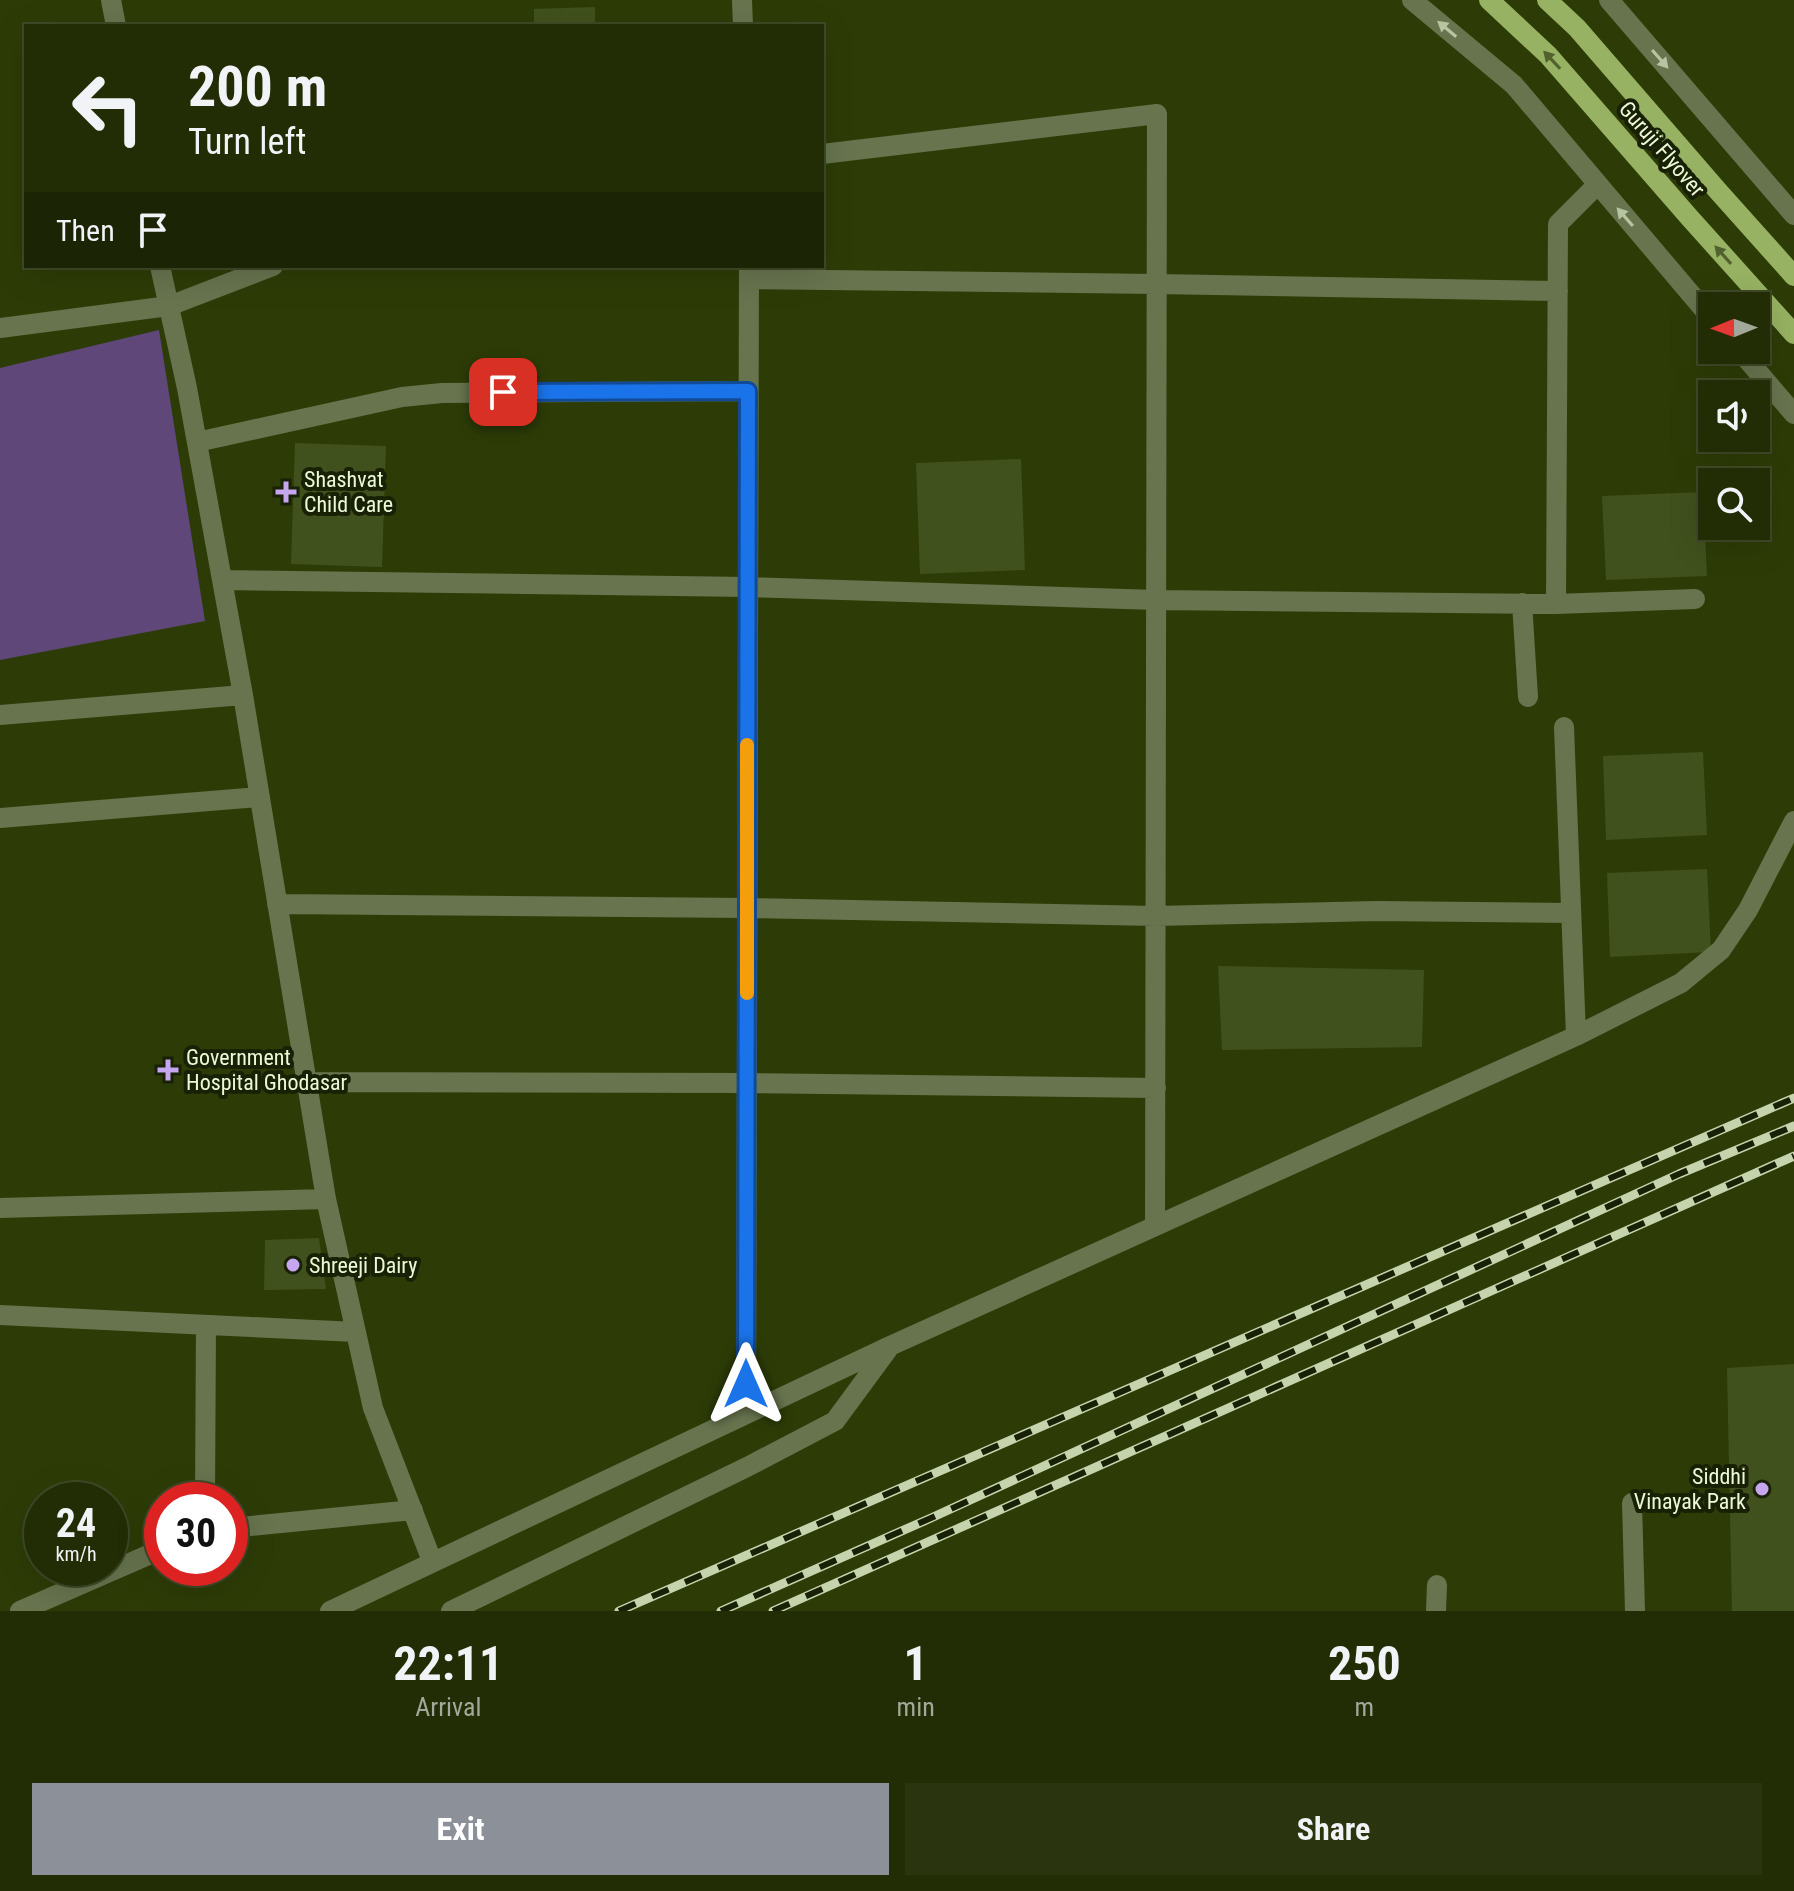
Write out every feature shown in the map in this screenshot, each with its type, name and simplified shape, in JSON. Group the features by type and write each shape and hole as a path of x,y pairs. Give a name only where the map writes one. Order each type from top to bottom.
{"main road":[{"name":"Guruji Flyover","path":"1489,0 1548,55 1794,334"},
{"name":"Guruji Flyover","path":"1547,0 1577,28 1794,276"}],"street":[{"path":"111,0 116,24"},
{"path":"742,0 743,24"},
{"path":"1412,0 1514,85 1698,303"},
{"path":"1609,0 1794,215"},
{"path":"824,154 1157,114 1155,1226"},
{"path":"1556,604 1558,224 1597,185"},
{"path":"160,268 197,442 243,695 326,1199 373,1408 432,1561"},
{"path":"0,328 169,306 268,268"},
{"path":"746,1414 749,272 1157,284 1558,291"},
{"path":"1751,364 1794,414"},
{"path":"197,442 402,397 442,393 748,391"},
{"path":"222,580 748,587 1156,600 1556,604 1695,599"},
{"path":"1522,603 1528,697"},
{"path":"0,715 243,695"},
{"path":"1564,727 1576,1036"},
{"path":"0,818 260,797"},
{"path":"330,1611 890,1346 1576,1036 1681,983 1721,950 1748,910 1794,821"},
{"path":"277,904 747,908 1156,916 1376,911 1571,913"},
{"path":"306,1082 1156,1088"},
{"path":"0,1208 326,1199"},
{"path":"0,1315 356,1332"},
{"path":"205,1482 206,1325"},
{"path":"451,1611 835,1421 890,1346"},
{"path":"1632,1503 1635,1611"},
{"path":"248,1526 413,1510"},
{"path":"20,1611 144,1557"},
{"path":"1436,1611 1437,1585"}],"shaded area":[{"path":"159,330 205,621 0,660 0,368"}],"building":[{"path":"595,7 595,24 534,24 534,9"},
{"path":"295,443 386,446 382,567 291,564"},
{"path":"1021,459 1025,570 920,574 916,463"},
{"path":"1698,492 1698,540 1705,540 1707,576 1606,580 1602,496"},
{"path":"1703,752 1707,835 1606,840 1603,756"},
{"path":"1707,869 1711,952 1610,957 1607,873"},
{"path":"1218,966 1424,970 1422,1047 1222,1050"},
{"name":"Shreeji Dairy","path":"319,1238 326,1289 264,1290 265,1240"},
{"name":"Siddhi Vinayak Park","path":"1794,1364 1794,1611 1732,1611 1727,1368"}],"railway":[{"path":"619,1611 1794,1098"},
{"path":"721,1611 931,1518 1679,1174 1794,1126"},
{"path":"773,1611 1794,1156"}],"slow traffic":[{"path":"747,745 747,993"}],"place":[{"name":"Shashvat Child Care","path":"286,492"},
{"name":"Government Hospital Ghodasar","path":"168,1070"},
{"name":"Shreeji Dairy","path":"293,1265"},
{"name":"Siddhi Vinayak Park","path":"1762,1489"}],"route":[{"path":"503,392 748,391 746,1384"}]}
